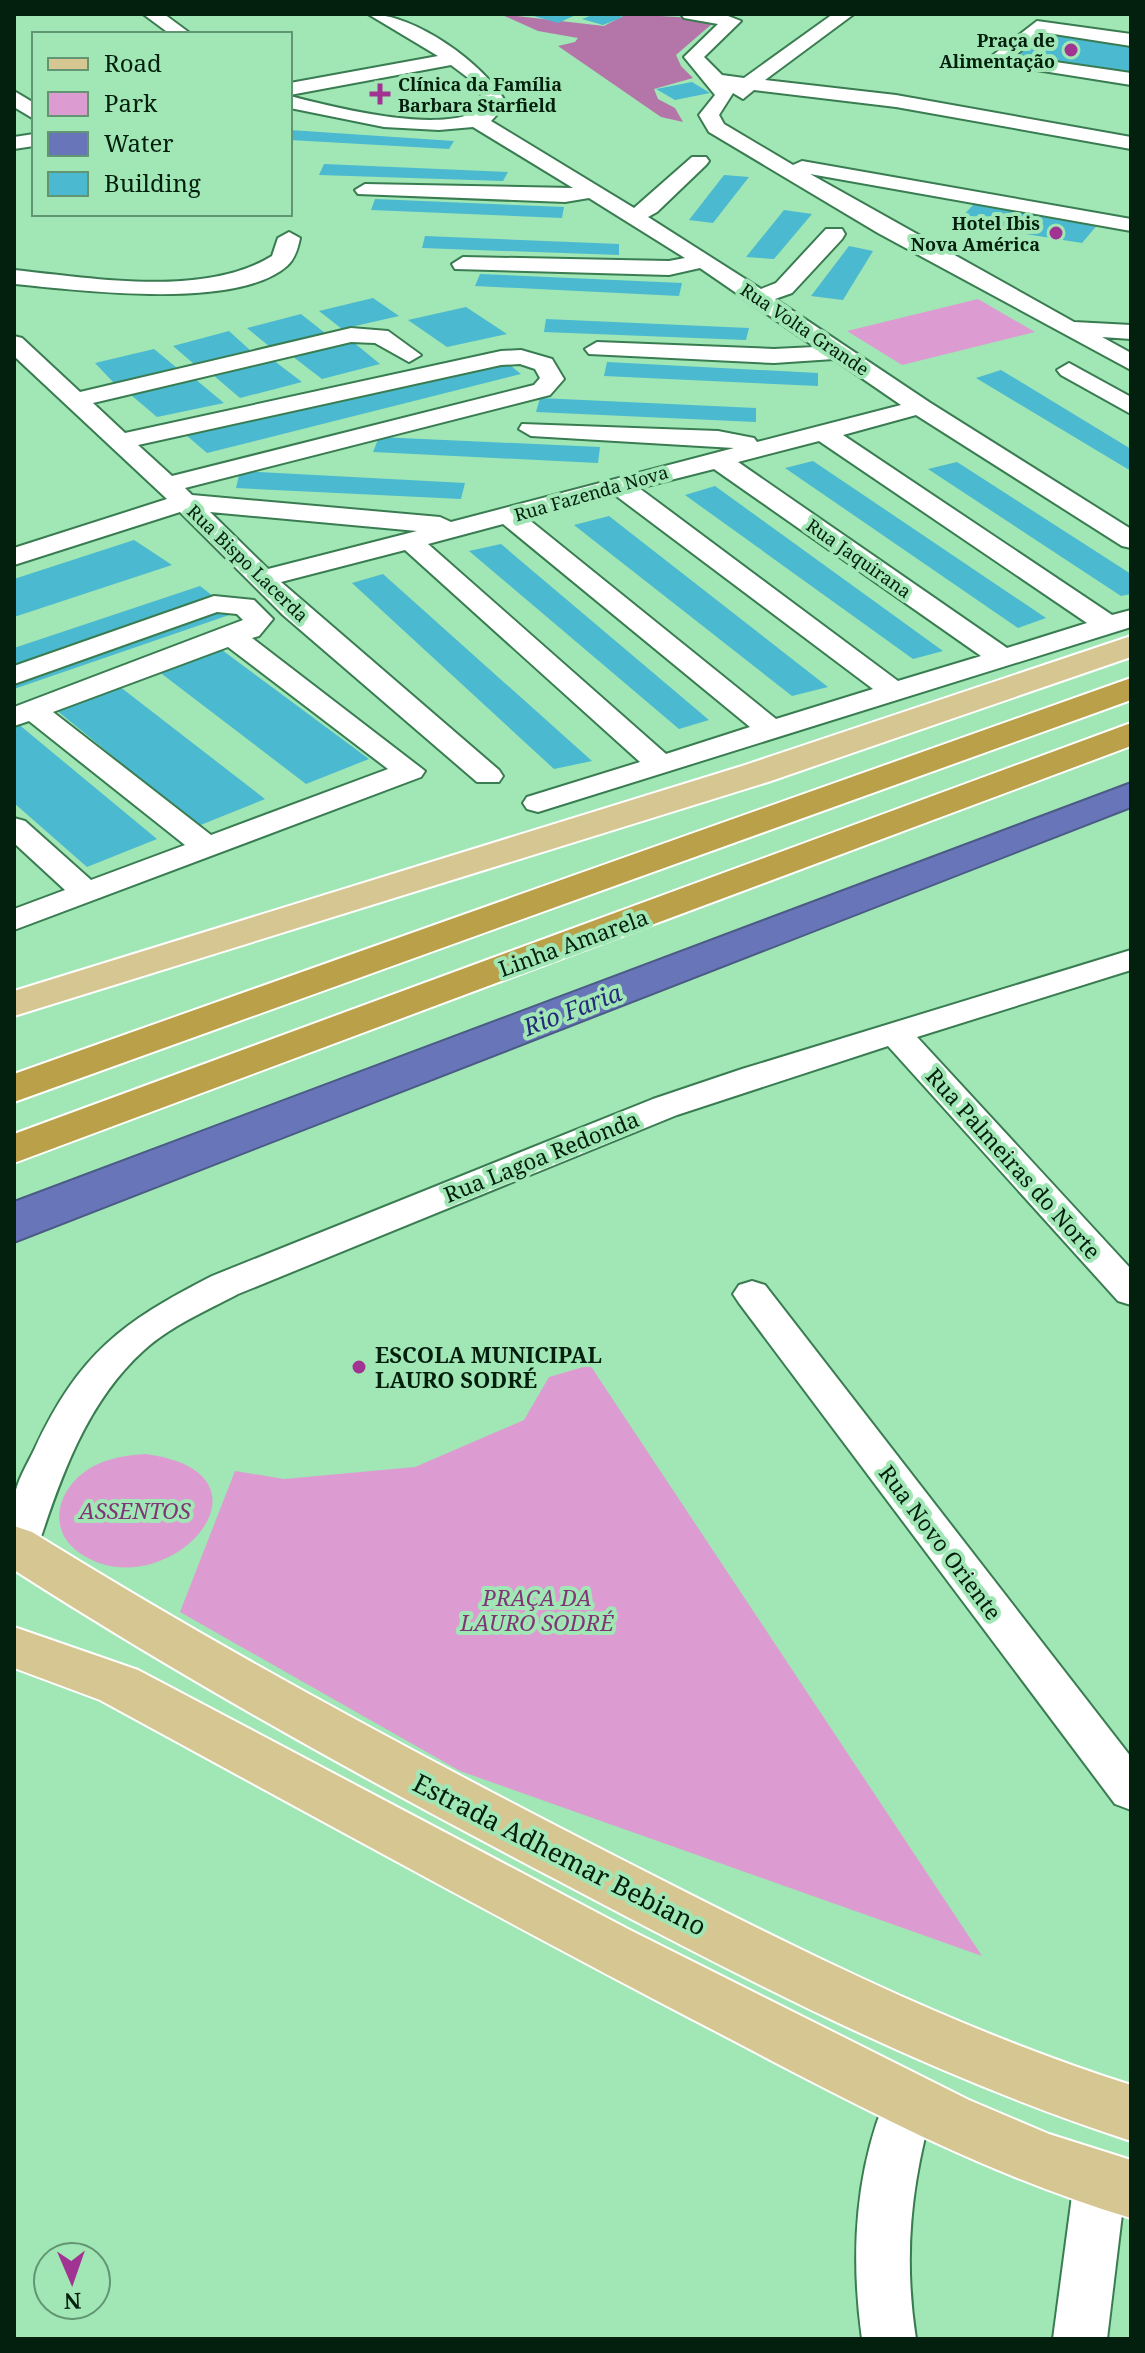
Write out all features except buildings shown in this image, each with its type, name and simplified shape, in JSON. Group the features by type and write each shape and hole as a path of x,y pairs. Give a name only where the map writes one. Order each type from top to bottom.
{"highway":[{"path":"14,1089 1131,688"},
{"name":"Linha Amarela","path":"14,1149 1131,734"}],"main road":[{"path":"14,1004 755,774 1124,630"},
{"name":"Estrada Adhemar Bebiano","path":"20,1518 258,1694 763,1959 951,2049 1058,2091 1131,2113"},
{"path":"14,1647 119,1685 726,2008 910,2100 1116,2185"},
{"path":"14,1683 30,1680 119,1685"}],"street":[{"path":"152,14 179,32"},
{"path":"292,103 341,116 376,120 477,121 497,104 483,81 453,59 377,14"},
{"path":"690,14 732,21 752,32"},
{"path":"845,14 727,84 709,115 716,128 886,228 1131,363"},
{"path":"732,21 696,51 694,61 727,84 780,87 944,109 1131,143"},
{"path":"1131,40 1037,26 1000,59 1131,79"},
{"path":"725,54 732,125 797,166 862,196"},
{"path":"292,89 453,59"},
{"path":"14,97 32,111"},
{"name":"Rua Volta Grande","path":"477,121 595,191 920,407 1131,540"},
{"path":"633,216 650,208 699,161"},
{"path":"797,166 1131,225"},
{"path":"365,190 565,196 595,191"},
{"path":"836,198 862,196 893,199 912,211 886,228"},
{"path":"759,298 784,288 834,234"},
{"path":"14,277 119,286 206,284 274,267 284,257 289,238"},
{"path":"463,264 669,268 704,261"},
{"path":"1069,329 1131,332"},
{"path":"75,400 351,335 380,336 409,355"},
{"name":"Rua Bispo Lacerda","path":"14,343 176,494 293,609 488,776"},
{"path":"597,349 774,356 839,352"},
{"path":"14,557 176,494 516,399 542,390 552,379 544,364 521,357 501,358 120,441"},
{"path":"1069,370 1131,407"},
{"name":"Rua Fazenda Nova","path":"263,579 510,517 715,458 920,407"},
{"path":"531,429 718,438 762,446"},
{"path":"821,431 1124,630"},
{"path":"637,434 626,465 631,482 894,692"},
{"name":"Rua Jaquirana","path":"715,458 1003,658"},
{"path":"176,494 466,527"},
{"path":"510,517 770,729"},
{"path":"410,541 660,764"},
{"path":"14,676 214,604 244,606 258,615 256,625 232,637 23,714"},
{"path":"538,803 1003,658 1124,630"},
{"path":"14,920 410,771 232,637"},
{"path":"23,714 207,847"},
{"path":"14,827 87,893"},
{"name":"Rua Lagoa Redonda","path":"20,1518 102,1371 130,1341 171,1313 225,1285 665,1107 754,1076 1131,960"},
{"name":"Rua Palmeiras do Norte","path":"896,1034 1131,1292"},
{"name":"Rua Novo Oriente","path":"752,1294 1131,1791"},
{"path":"889,2339 880,2288 883,2208 888,2170 910,2100"},
{"path":"1080,2339 1116,2185"}],"green space":[{"path":"978,299 1035,332 902,365 847,331"},
{"name":"PRAÇA DA LAURO SODRÉ","path":"590,1365 982,1956 460,1771 180,1612 235,1471 284,1479 415,1467 524,1420 549,1377"},
{"name":"ASSENTOS","path":"146,1454 188,1466 209,1486 212,1509 200,1532 177,1552 147,1565 114,1567 81,1554 69,1543 59,1519 66,1493 85,1472 98,1464"}],"shaded area":[{"path":"500,14 604,26 627,14 710,19 713,23 676,55 681,66 693,78 654,89 658,99 675,108 683,122 661,117 558,46 575,42 578,38 538,31"}],"water":[{"name":"Rio Faria","path":"1131,782 1131,808 14,1243 14,1201"}],"place":[{"name":"Praça de Alimentação","path":"1071,50"},
{"name":"Clínica da Família Barbara Starfield","path":"380,94"},
{"name":"Hotel Ibis Nova América","path":"1056,233"},
{"name":"ESCOLA MUNICIPAL LAURO SODRÉ","path":"359,1367"}]}
